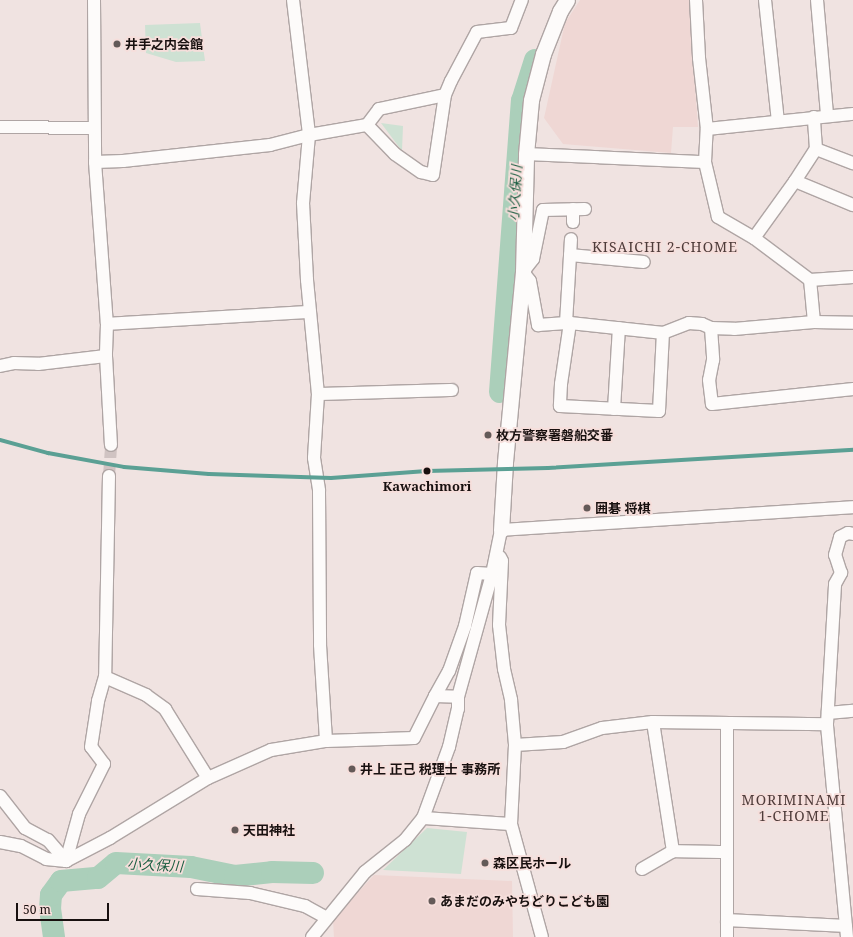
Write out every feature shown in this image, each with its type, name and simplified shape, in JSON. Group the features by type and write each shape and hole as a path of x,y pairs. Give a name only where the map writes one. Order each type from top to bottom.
{"street":[{"path":"94,0 95,162 107,324 106,356 111,445"},
{"path":"293,0 309,135 303,203 310,312 318,394 314,458 319,491 320,645 326,741"},
{"path":"367,125 395,154 421,172 433,175 445,95 477,32 511,28 522,0"},
{"path":"317,935 326,918 365,872 405,840 423,818 449,747 458,710 458,698 492,574 501,530 505,462 523,272 526,154 531,100 543,54 560,11 567,0"},
{"path":"696,0 699,58 707,129 705,162 718,217 754,238 810,280 853,277"},
{"path":"765,0 778,121"},
{"path":"817,0 827,116"},
{"path":"95,162 123,161 270,145 309,135 367,125 379,109 445,95"},
{"path":"707,129 853,114"},
{"path":"754,238 816,149 814,117"},
{"path":"0,127 94,128"},
{"path":"816,149 853,162"},
{"path":"526,154 705,162"},
{"path":"795,181 853,205"},
{"path":"523,272 533,259 543,210 579,209 573,222"},
{"path":"571,239 568,323 560,406 659,411 663,333"},
{"path":"570,256 644,262"},
{"path":"523,272 530,281 538,325 568,323 663,333 689,323 702,324 711,328 734,329 814,322 853,323"},
{"path":"810,280 814,322"},
{"path":"107,324 310,312"},
{"path":"614,409 619,328"},
{"path":"711,328 713,360 709,380 712,404 853,389"},
{"path":"0,366 14,363 38,364 106,356"},
{"path":"318,394 452,390"},
{"path":"66,860 79,814 104,764 91,747 98,701 105,677 109,476"},
{"path":"501,530 853,507"},
{"path":"727,920 847,932 827,719 835,584 847,573 835,555 840,537 848,533 853,534"},
{"path":"497,551 502,561 499,625 504,669 511,700 514,745 511,824 542,937"},
{"path":"0,842 21,846 46,859 66,860 110,838 208,778 271,750 326,741 414,738 449,671 465,626 477,573 492,574"},
{"path":"105,677 146,695 165,709 208,778"},
{"path":"435,696 458,698"},
{"path":"514,745 563,742 602,728 653,722 727,724 827,719 853,712"},
{"path":"653,722 672,851"},
{"path":"727,724 727,937"},
{"path":"0,796 26,828 48,840 66,860"},
{"path":"423,818 511,824"},
{"path":"642,868 672,851 727,852"},
{"path":"197,889 250,894 305,906 326,918"}],"shaded area":[{"path":"580,0 689,0 698,127 673,127 671,153 563,144 544,118 565,23"},
{"name":"あまだのみやちどりこども園","path":"374,875 512,881 513,937 334,937 333,920"}],"green space":[{"path":"200,23 205,61 176,62 146,53 145,25"},
{"path":"381,123 403,126 402,151"},
{"path":"427,828 467,832 461,874 383,870"}],"waterway":[{"name":"小久保川","path":"500,392 522,101 535,60"},
{"name":"小久保川","path":"54,937 50,909 51,895 61,881 98,878 116,863 191,867 235,876 272,872 313,873"}],"tunnel":[{"path":"109,476 111,445"}],"transit line":[{"path":"0,440 48,453 124,467 209,474 331,478 427,471 548,468 853,450"}],"place":[{"name":"井手之内会館","path":"117,44"},
{"name":"枚方警察署磐船交番","path":"488,435"},
{"name":"Kawachimori","path":"427,471"},
{"name":"囲碁 将棋","path":"587,508"},
{"name":"井上 正己 税理士 事務所","path":"352,769"},
{"name":"天田神社","path":"235,830"},
{"name":"森区民ホール","path":"485,863"},
{"name":"あまだのみやちどりこども園","path":"432,901"}],"district":[{"name":"KISAICHI 2-CHOME","path":"665,247"},
{"name":"MORIMINAMI 1-CHOME","path":"794,808"}]}
